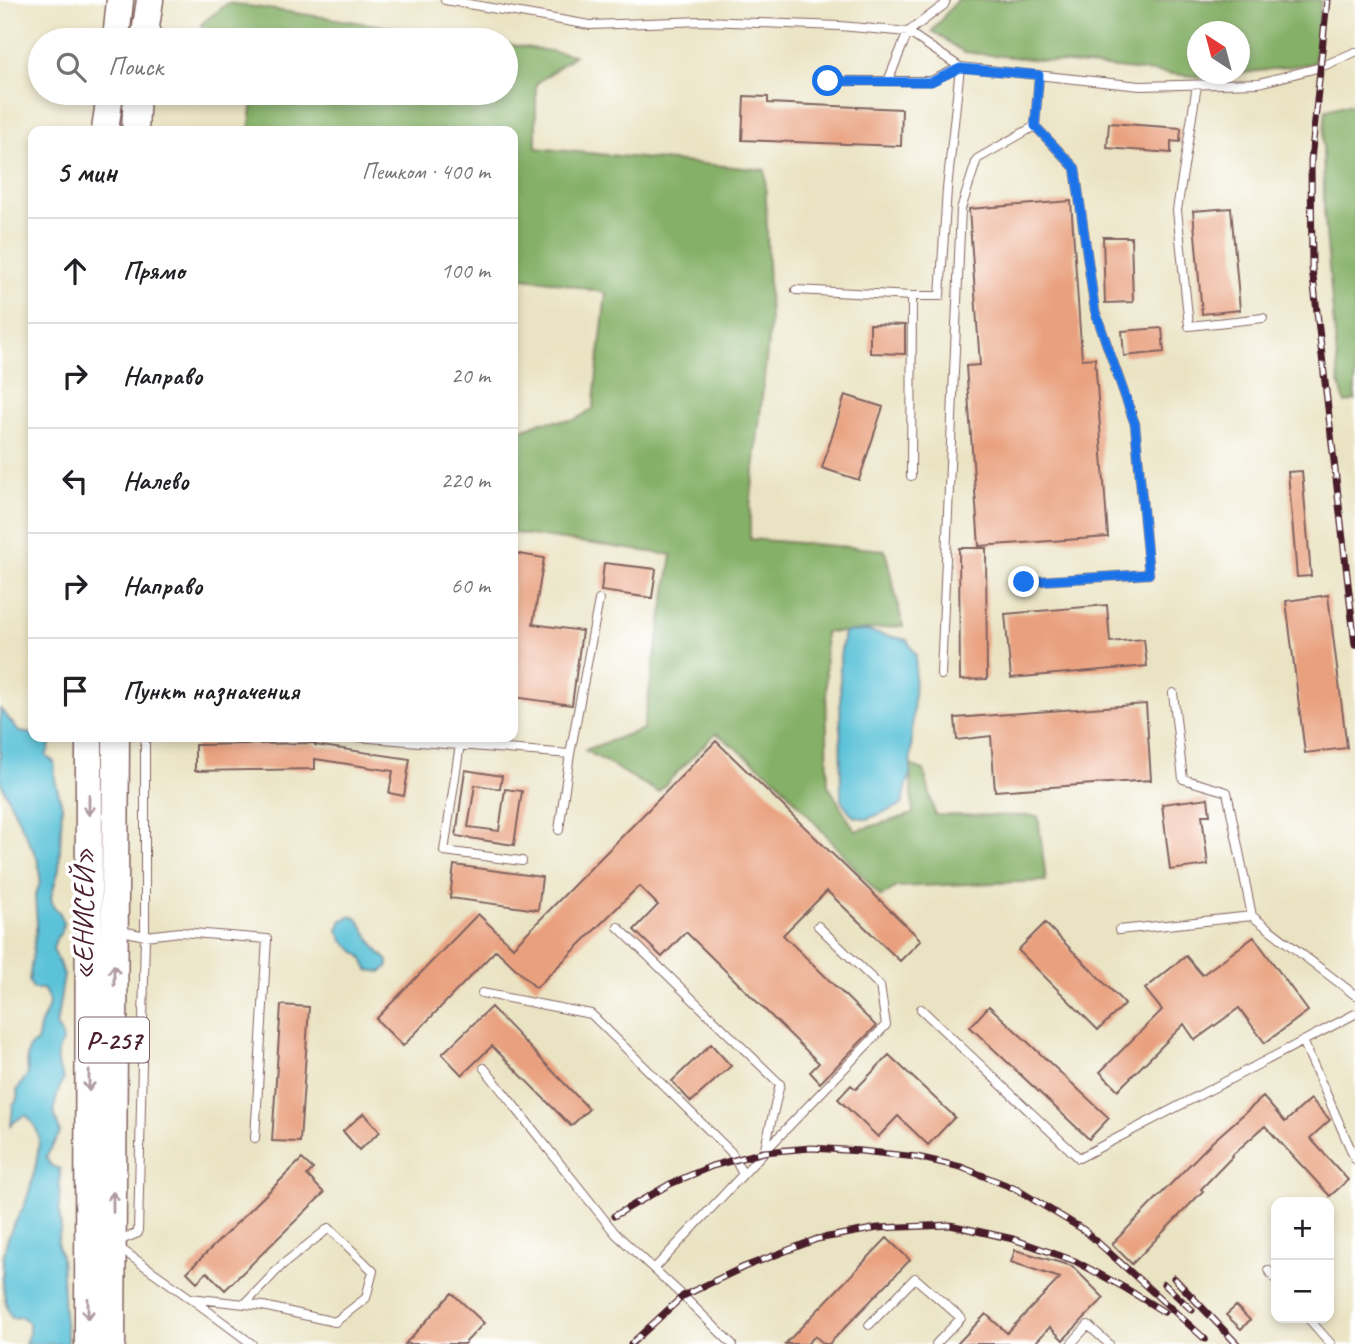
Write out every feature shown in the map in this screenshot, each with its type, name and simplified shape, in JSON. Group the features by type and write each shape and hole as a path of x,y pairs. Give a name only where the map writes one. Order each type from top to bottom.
{"highway":[{"path":"117,28 120,0"},
{"path":"146,28 150,0"},
{"path":"106,126 108,105"},
{"path":"135,126 136,105"},
{"name":"«ЕНИСЕЙ»","path":"88,1344 89,742"},
{"name":"«ЕНИСЕЙ»","path":"112,1344 116,742"}],"lane":[{"path":"445,0 590,25 704,22 840,26 908,32 960,68 1140,86 1259,83 1321,67 1355,52"},
{"path":"888,81 908,32 944,5 946,0"},
{"path":"828,81 931,82 960,68"},
{"path":"796,290 940,296 947,189 960,68"},
{"path":"1024,582 1149,574 1135,424 1095,311 1075,168 1035,126 1039,75"},
{"path":"1197,85 1177,210 1189,326 1263,318"},
{"path":"942,675 961,209 977,159 1035,126"},
{"path":"911,476 912,296"},
{"path":"559,830 570,754 599,600"},
{"path":"1173,693 1183,779 1227,792 1252,916 1355,995"},
{"path":"113,1243 138,1233 145,936 145,742"},
{"path":"450,742 570,754"},
{"path":"460,744 444,851 522,861"},
{"path":"1119,930 1252,916"},
{"path":"654,1269 886,1025 880,986 818,926"},
{"path":"618,927 780,1084 764,1152"},
{"path":"115,929 145,936 180,932 267,939 255,1138"},
{"path":"482,993 591,1014 731,1152 743,1174"},
{"path":"921,1009 1079,1158 1355,1014"},
{"path":"1303,1041 1355,1159"},
{"path":"484,1068 615,1233 732,1344"},
{"path":"190,1298 263,1306 335,1322 366,1298 373,1271 329,1228 282,1265 245,1304"},
{"path":"113,1243 253,1344"},
{"path":"1268,1270 1271,1274"},
{"path":"869,1325 915,1278 961,1318 936,1344"},
{"path":"1312,1323 1331,1344"},
{"path":"1071,1344 1088,1325 1109,1344"}],"green space":[{"path":"957,0 1321,0 1314,63 1250,73 1250,21 1187,21 1187,76 964,52 932,31"},
{"path":"228,3 396,28 203,28 201,24"},
{"path":"518,46 575,55 536,84 536,148 765,170 770,323 750,508 750,539 885,550 903,626 825,632 828,785 855,831 913,814 910,765 924,770 935,815 1038,816 1046,881 896,887 881,897 776,779 716,733 658,792 585,750 643,729 672,555 518,534 518,432 541,422 574,420 593,409 606,293 551,281 518,278 518,126 250,126 252,105 518,105"},
{"path":"1348,104 1355,109 1355,400 1345,403 1339,382 1324,210 1323,139 1326,110"}],"water":[{"path":"865,631 907,640 916,655 910,773 902,805 867,819 853,816 841,800 840,657 844,632"},
{"path":"0,709 20,732 28,733 28,742 50,742 46,756 54,762 55,780 62,806 59,869 51,897 63,922 62,931 53,949 64,975 56,1026 62,1037 57,1063 64,1079 55,1107 60,1133 46,1157 51,1166 60,1169 61,1228 58,1247 68,1344 25,1344 29,1323 22,1317 12,1318 3,1289 6,1244 28,1194 39,1145 37,1131 26,1115 11,1125 13,1106 18,1098 17,1090 28,1074 29,1047 37,1042 49,1003 43,989 33,989 29,981 37,924 35,897 40,883 40,870 37,858 0,781"},
{"path":"351,916 357,918 377,950 388,961 388,966 382,972 368,970 362,957 343,941 338,930 342,920"}],"building":[{"path":"744,96 768,97 768,103 902,109 901,146 742,140"},
{"path":"1109,123 1181,128 1180,142 1171,141 1171,153 1107,148"},
{"path":"1071,201 1082,359 1095,358 1108,537 979,546 966,366 980,365 969,209"},
{"path":"1231,208 1240,310 1202,314 1193,211"},
{"path":"1103,237 1131,237 1133,302 1105,303"},
{"path":"870,324 905,325 905,354 870,353"},
{"path":"1162,328 1164,352 1124,356 1122,331"},
{"path":"845,395 883,407 859,480 822,468"},
{"path":"1302,471 1311,576 1297,577 1288,472"},
{"path":"959,548 986,548 987,679 960,680"},
{"path":"518,554 544,558 533,624 582,631 572,705 518,698"},
{"path":"604,563 656,569 652,598 601,591"},
{"path":"1328,595 1347,748 1305,753 1286,601"},
{"path":"1107,605 1110,642 1144,639 1147,666 1011,678 1005,614"},
{"path":"1146,704 1151,780 995,791 991,736 957,740 955,718"},
{"path":"716,741 921,940 900,961 827,891 783,935 876,1026 820,1083 810,1072 819,1063 686,932 662,957 634,930 658,905 639,886 536,988 496,950 403,1046 376,1019 478,914 513,947"},
{"path":"315,743 410,759 404,796 389,793 393,771 315,759 315,769 195,771 195,745"},
{"path":"465,770 502,776 500,789 475,785 468,827 499,831 505,789 522,791 514,845 456,836"},
{"path":"1208,798 1210,815 1202,815 1208,865 1170,870 1162,804"},
{"path":"454,865 542,877 538,910 450,898"},
{"path":"1045,923 1125,1004 1098,1030 1018,950"},
{"path":"1254,937 1308,1011 1265,1043 1239,1008 1195,1040 1184,1024 1118,1090 1100,1072 1162,1010 1145,989 1186,956 1202,975"},
{"path":"281,1005 309,1007 300,1142 272,1141"},
{"path":"989,1006 1109,1118 1089,1139 970,1027"},
{"path":"491,1007 589,1109 571,1126 492,1046 462,1075 442,1054"},
{"path":"711,1044 731,1066 691,1102 672,1081"},
{"path":"889,1055 955,1117 928,1145 898,1116 878,1137 838,1099 851,1085 856,1089"},
{"path":"1263,1097 1285,1122 1311,1099 1330,1120 1310,1138 1348,1180 1330,1196 1265,1126 1231,1156 1201,1189 1203,1191 1132,1264 1112,1244 1211,1143"},
{"path":"364,1113 380,1132 359,1150 343,1131"},
{"path":"302,1159 313,1169 307,1175 324,1193 225,1290 207,1272 197,1282 187,1272"},
{"path":"887,1238 910,1260 829,1344 824,1344 815,1336 807,1344 785,1344"},
{"path":"1015,1250 1072,1266 1104,1298 1063,1340 1050,1327 1034,1344 957,1344 986,1314 1007,1333 1060,1278 1011,1262"},
{"path":"452,1293 484,1323 464,1344 405,1344"},
{"path":"1236,1306 1250,1320 1241,1329 1226,1315"}],"railway":[{"path":"1327,0 1311,161 1312,268 1355,645"},
{"path":"614,1216 670,1184 712,1166 764,1152 811,1148 917,1157 961,1167 1016,1189 1084,1230 1205,1339"},
{"path":"631,1344 683,1296 744,1267 817,1239 878,1228 950,1225 1013,1239 1075,1261 1164,1312"},
{"path":"1174,1278 1237,1344"},
{"path":"1164,1284 1192,1310"}],"route":[{"path":"828,81 931,82 960,68 1039,75 1035,126 1075,168 1095,311 1135,424 1149,574 1024,582"}]}
